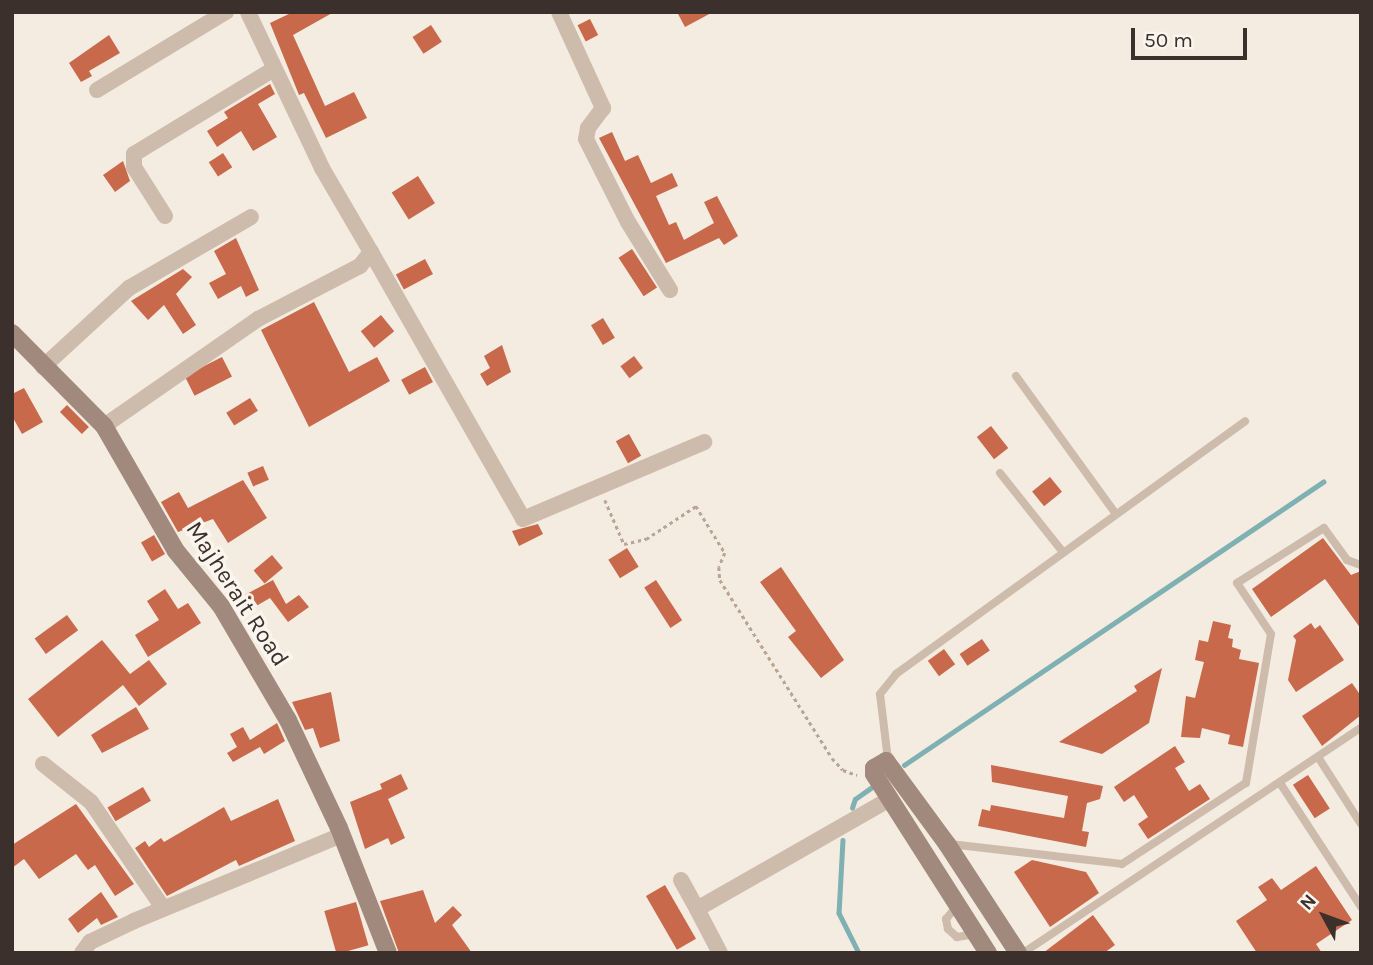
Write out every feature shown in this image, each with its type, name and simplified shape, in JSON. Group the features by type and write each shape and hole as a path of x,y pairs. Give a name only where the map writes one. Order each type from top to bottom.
{"street":[{"path":"97,90 226,12"},
{"path":"248,12 322,168 523,519 704,442"},
{"path":"559,12 603,108 588,128 586,139 628,222 670,290"},
{"path":"165,216 134,167 134,154 274,69"},
{"path":"43,367 129,288 251,217"},
{"path":"104,426 258,319 360,266 371,252"},
{"name":"Majherait Road","path":"12,333 104,426 176,551 221,606 288,720 342,835 388,953"},
{"path":"988,953 874,774 874,768 888,760 1020,953"},
{"path":"43,764 91,802 163,908"},
{"path":"697,909 812,846 890,799"},
{"path":"82,953 90,942 163,908 342,835"},
{"path":"681,880 720,953"},
{"path":"960,910 985,901"}],"lane":[{"path":"1016,376 1115,513"},
{"path":"888,760 883,736 883,688 1062,551 1245,421"},
{"path":"1000,473 1062,551"},
{"path":"947,844 1122,864 1247,783 1271,635 1236,585 1324,528 1347,560 1361,565"},
{"path":"1020,953 1361,728"},
{"path":"1318,757 1361,824"},
{"path":"1280,783 1361,907"}],"path":[{"path":"599,487 624,544 646,539 696,506 725,553 719,567 720,580 832,758 855,775 874,774"}],"building":[{"path":"293,12 334,12 293,35 325,106 354,92 367,118 326,138 304,93 299,95 270,23"},
{"path":"677,12 713,12 685,27"},
{"path":"590,19 598,35 586,41 578,25"},
{"path":"431,25 442,42 423,54 413,37"},
{"path":"109,35 120,53 89,71 92,76 81,82 69,63"},
{"path":"270,84 275,94 258,104 277,137 253,151 241,131 217,147 207,131 228,118 224,112"},
{"path":"612,132 625,161 638,155 651,183 672,173 678,186 656,196 669,225 676,222 684,240 714,223 704,202 717,196 738,236 724,245 719,238 666,263 599,138"},
{"path":"223,153 232,167 218,177 209,162"},
{"path":"123,161 130,181 115,192 103,175"},
{"path":"418,176 435,203 409,220 392,192"},
{"path":"236,238 259,290 246,297 241,286 218,299 209,283 226,274 214,251"},
{"path":"632,249 657,288 644,296 619,258"},
{"path":"425,259 433,274 404,290 396,274"},
{"path":"183,269 192,277 176,294 196,325 183,334 164,305 148,320 131,301"},
{"path":"314,302 349,372 377,357 390,381 309,427 261,330"},
{"path":"381,315 394,331 374,348 361,331"},
{"path":"603,318 615,338 603,345 591,325"},
{"path":"502,345 511,372 487,386 480,374 490,368 484,356"},
{"path":"634,356 643,368 629,378 620,366"},
{"path":"222,357 232,377 195,396 185,376"},
{"path":"425,367 433,382 409,395 401,380"},
{"path":"24,388 43,422 22,434 12,416 12,394"},
{"path":"250,398 258,411 234,426 226,413"},
{"path":"67,405 89,427 82,434 60,412"},
{"path":"991,426 1008,448 994,459 977,437"},
{"path":"629,434 641,456 628,463 616,441"},
{"path":"263,466 269,480 253,486 247,473"},
{"path":"1050,477 1062,492 1044,506 1032,491"},
{"path":"243,480 267,518 228,543 213,519 178,532 161,502 179,492 188,508"},
{"path":"538,524 543,534 519,546 512,531"},
{"path":"154,535 165,554 152,562 141,542"},
{"path":"1323,538 1351,575 1361,571 1361,629 1325,579 1271,617 1252,589"},
{"path":"627,548 639,567 620,578 608,560"},
{"path":"272,555 283,568 265,583 254,570"},
{"path":"781,567 844,660 821,678 788,637 796,631 760,582"},
{"path":"273,580 286,604 299,595 309,607 288,622 270,598 249,610 241,597"},
{"path":"656,580 682,620 670,628 644,588"},
{"path":"165,589 178,609 188,603 201,623 148,657 135,635 159,620 147,601"},
{"path":"67,615 78,630 46,654 35,639"},
{"path":"1213,621 1231,625 1228,638 1233,639 1232,647 1241,650 1239,659 1259,663 1243,747 1228,744 1230,735 1202,728 1200,738 1181,737 1186,696 1195,698 1204,662 1195,660 1199,640 1208,642"},
{"path":"1311,623 1315,629 1320,625 1344,660 1296,692 1288,680 1296,640 1293,636"},
{"path":"982,639 990,651 967,666 960,654"},
{"path":"102,640 130,674 149,660 167,684 139,706 123,685 58,737 28,699"},
{"path":"944,649 955,664 939,676 928,661"},
{"path":"1162,668 1149,723 1102,754 1059,742 1137,691 1134,686"},
{"path":"1352,683 1361,696 1361,715 1322,746 1302,716"},
{"path":"331,692 340,741 320,748 313,728 305,730 292,702"},
{"path":"136,707 149,729 102,753 91,735"},
{"path":"277,723 285,741 264,754 260,747 233,762 227,753 237,747 230,734 243,727 250,740"},
{"path":"1175,746 1185,762 1175,768 1189,791 1200,784 1210,799 1148,839 1138,824 1148,817 1134,795 1124,802 1114,787"},
{"path":"991,765 1103,786 1100,799 1087,803 1082,831 1089,832 1086,847 978,826 982,809 990,811 991,805 1064,818 1068,796 992,782"},
{"path":"401,774 408,789 388,799 405,838 391,845 388,838 365,849 350,802 382,789 380,784"},
{"path":"1308,775 1330,809 1315,818 1293,785"},
{"path":"143,787 151,801 115,821 107,808"},
{"path":"278,799 295,841 239,866 236,860 167,896 135,848 145,841 149,847 161,838 164,842 224,807 231,821"},
{"path":"76,804 134,884 115,896 95,865 88,870 76,854 39,879 24,859 12,868 12,845"},
{"path":"1032,860 1086,872 1099,893 1050,927 1014,872"},
{"path":"1316,866 1352,920 1316,944 1322,953 1257,953 1236,921 1267,900 1258,887 1272,878 1281,890"},
{"path":"665,885 696,939 677,950 646,896"},
{"path":"423,890 435,923 453,906 462,915 452,925 472,953 399,953 380,901"},
{"path":"101,892 118,917 101,925 97,918 78,933 68,919"},
{"path":"356,902 368,945 336,953 324,911"},
{"path":"1093,915 1115,945 1104,953 1043,953"}],"waterway":[{"path":"904,765 1323,482"},
{"path":"852,808 855,799 872,787"},
{"path":"843,840 839,913 859,953"}]}
